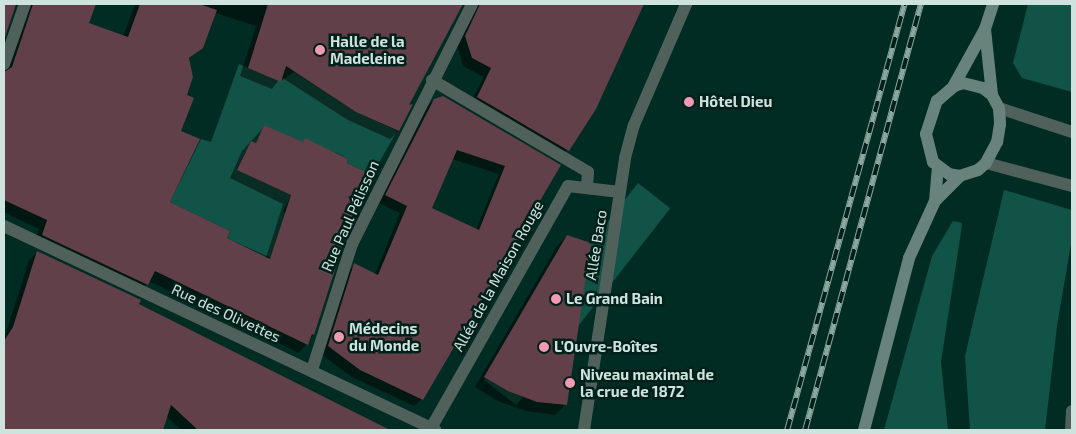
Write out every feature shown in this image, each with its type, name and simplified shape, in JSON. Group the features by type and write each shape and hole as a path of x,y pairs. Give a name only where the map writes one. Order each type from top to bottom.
{"main road":[{"path":"953,87 985,29 993,4"},
{"path":"938,167 960,176 969,175 986,163 998,138 999,108 992,95 985,29"},
{"path":"864,430 909,258 935,201 938,167 927,147 929,120 937,101 953,87 963,83 977,86 992,95"},
{"path":"935,201 960,176"}],"street":[{"path":"4,64 25,4"},
{"name":"Rue Paul Pélisson","path":"312,370 352,244 432,80 472,4"},
{"name":"Allée Baco","path":"584,430 620,192 634,124 686,4"},
{"path":"432,80 588,172 587,188"},
{"path":"999,108 1072,132"},
{"path":"986,163 1072,186"},
{"name":"Allée de la Maison Rouge","path":"432,430 568,186 620,192"},
{"name":"Rue des Olivettes","path":"4,226 312,370 432,430"},
{"path":"1070,430 1072,411"}],"green space":[{"path":"1028,4 1072,4 1072,92 1022,78 1013,63"},
{"path":"239,64 281,81 294,72 353,110 397,131 372,175 347,163 348,159 337,153 303,143 264,125 256,143 251,141 237,169 291,195 283,212 290,215 271,258 227,238 230,231 170,202 201,139 211,142"},
{"path":"638,183 670,208 516,405 484,380"},
{"path":"1004,190 1072,210 1072,238 1057,326 1045,430 970,430 965,356"},
{"path":"953,221 962,223 941,362 948,430 884,430 932,256"}],"building":[{"path":"4,4 16,4 4,40"},
{"path":"33,4 96,4 89,23 128,37 140,4 199,4 217,10 203,48 189,58 193,77 187,95 194,98 181,131 200,139 170,202 230,231 227,238 270,259 291,195 237,170 251,141 256,143 264,125 303,142 305,138 348,159 347,163 372,175 341,241 344,242 314,335 312,334 308,345 155,271 148,285 42,235 47,220 4,200 4,72 12,67"},
{"path":"268,4 463,4 409,105 413,104 399,131 356,112 286,66 281,82 248,68"},
{"path":"480,4 644,4 596,109 569,151 477,97 491,68 472,58 465,36"},
{"path":"443,96 561,165 423,400 360,370 328,346 354,263 378,275 407,206 385,195 434,99","holes":["457,150 505,166 479,230 432,208"]},
{"name":"Le Grand Bain","path":"567,235 591,243 567,405 537,402 508,391 484,377"},
{"path":"37,251 141,300 139,304 390,430 198,430 171,405 163,430 4,430 4,341 13,327"}],"railway":[{"path":"787,430 904,4"},
{"path":"805,430 921,4"}],"place":[{"name":"Halle de la Madeleine","path":"320,50"},
{"name":"Hôtel Dieu","path":"689,102"},
{"name":"Le Grand Bain","path":"556,299"},
{"name":"Médecins du Monde","path":"339,337"},
{"name":"L'Ouvre-Boîtes","path":"544,347"},
{"name":"Niveau maximal de la crue de 1872","path":"570,383"}]}
